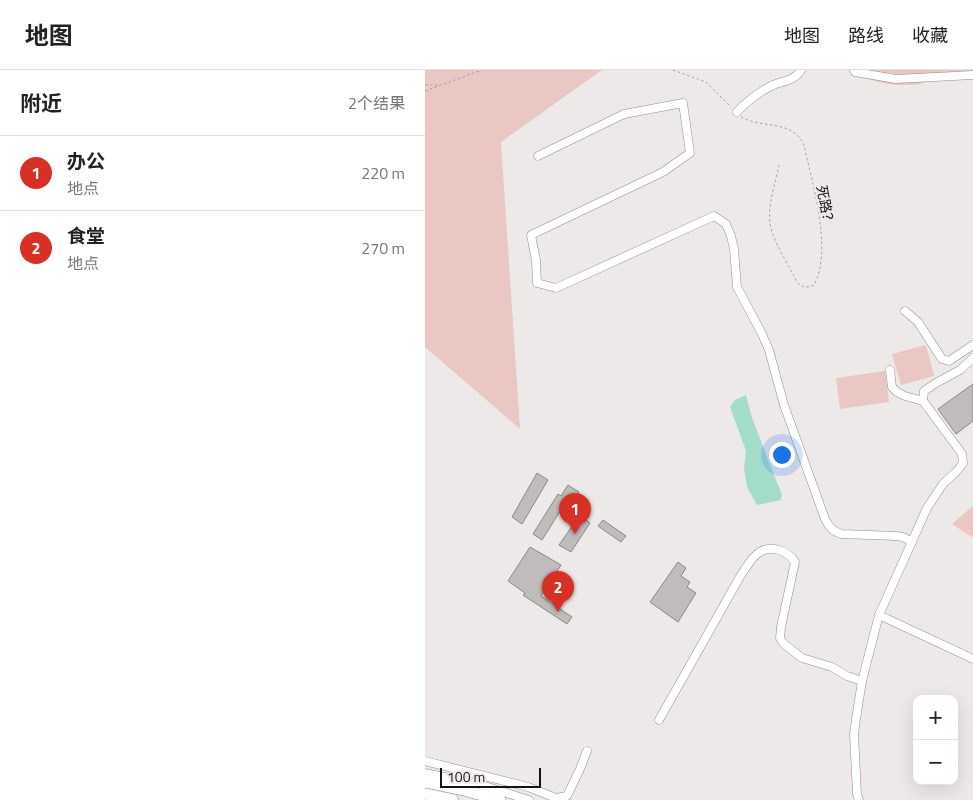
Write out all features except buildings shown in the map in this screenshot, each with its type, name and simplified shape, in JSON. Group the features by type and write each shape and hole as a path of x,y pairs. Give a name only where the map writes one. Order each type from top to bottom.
{"highway":[{"path":"425,782 500,800"},
{"path":"425,794 453,800"}],"street":[{"path":"737,112 747,100 773,85 796,78 801,70"},
{"path":"854,70 855,72 896,79 973,75"},
{"path":"539,156 624,114 683,103 691,153 663,172 531,235 536,260 537,283 556,288 714,216 719,218 725,224 732,242 737,287 769,350 783,405 829,527 841,534 896,536 903,537 912,542"},
{"path":"905,311 918,322 942,359 949,361 973,345"},
{"path":"923,401 925,391 960,370 973,358"},
{"path":"859,800 857,794 854,734 862,681 879,615 927,508 943,484 963,463 962,454 923,401 897,392 892,387 890,370"},
{"path":"659,720 741,575 757,553 764,550 779,549 790,554 795,562 781,627 780,638 783,643 802,658 833,667 847,676 862,681"},
{"path":"879,615 973,659"},
{"path":"425,761 528,787 556,798 567,796 587,751"},
{"path":"425,773 478,784 529,800"}],"path":[{"path":"425,91 482,70"},
{"name":"死路？","path":"673,70 706,82 743,118 761,124 778,125 801,138 822,235 819,277 814,285 807,288 800,285 772,231 770,218 779,165"},
{"path":"425,85 443,85"}],"shaded area":[{"path":"425,70 602,70 501,142 520,429 425,347"},
{"path":"854,70 973,70 973,75 944,77 920,84 903,85 868,79"},
{"path":"926,345 934,376 901,385 892,354"},
{"path":"885,371 889,402 840,409 836,378"},
{"path":"746,395 752,418 782,495 781,500 757,505 747,487 744,468 746,451 730,407 735,400"},
{"path":"973,506 973,538 952,524"}],"place":[{"name":"办公","path":"575,534"},
{"name":"食堂","path":"558,612"}]}
